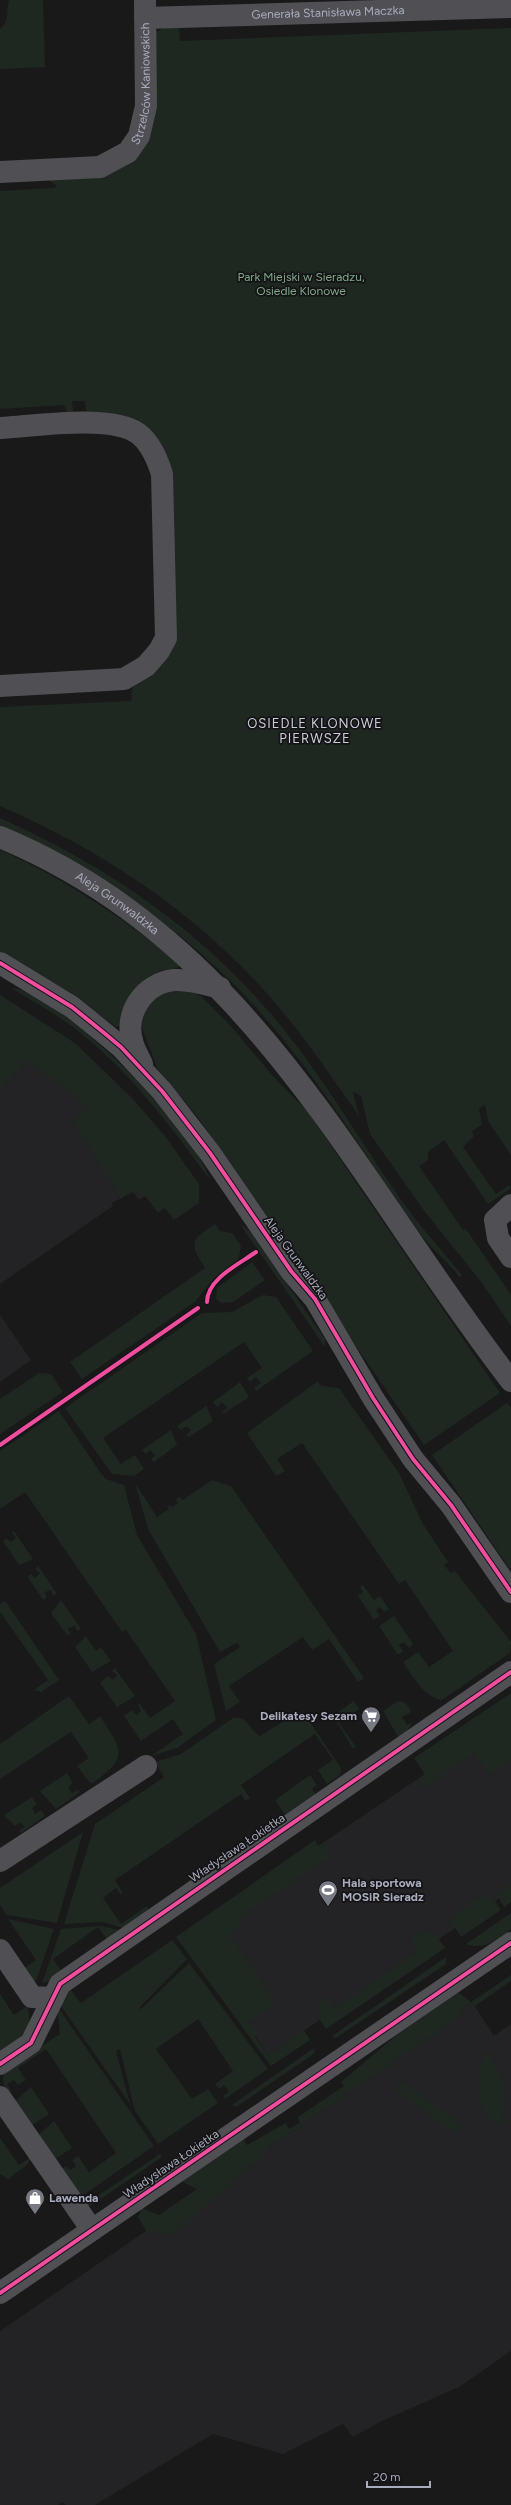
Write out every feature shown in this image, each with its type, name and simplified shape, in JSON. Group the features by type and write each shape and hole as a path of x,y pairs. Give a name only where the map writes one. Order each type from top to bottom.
{"street":[{"name":"Generała Stanisława Maczka","path":"145,9 511,7"},
{"name":"Strzelców Kaniowskich","path":"0,172 56,170 100,166 128,152 139,136 146,106 145,9"},
{"path":"0,428 107,422 135,431 149,446 156,456 162,474 166,638 146,666 124,679 0,686"},
{"name":"Aleja Grunwaldzka","path":"0,837 22,846 104,892 150,924 221,989 255,1026 315,1103 460,1314 511,1380"},
{"name":"Aleja Grunwaldzka","path":"0,964 72,1007 121,1047 146,1072 210,1153 291,1271 315,1299 373,1398 413,1459 451,1505 511,1592"},
{"name":"Aleja Grunwaldzka","path":"146,1072 133,1043 132,1015 137,1002 154,987 172,980 186,980 221,989"},
{"path":"511,1205 496,1220 498,1238 511,1257"},
{"name":"Władysława Łokietka","path":"0,2064 30,2043 60,1984 132,1932 511,1672"},
{"path":"0,1861 146,1766"},
{"name":"Władysława Łokietka","path":"0,2293 511,1943"},
{"path":"0,1950 32,1997 53,1998"},
{"path":"0,2097 92,2230"}],"shaded area":[{"path":"0,1032 77,1085 162,1184 139,1200 133,1192 112,1203 113,1206 0,1284"},
{"path":"0,1315 31,1360 0,1382"},
{"path":"511,1696 511,1890 268,2055 192,1943 318,1846 425,1774 414,1758"},
{"path":"472,2002 494,2036 511,2024 511,2351 459,2387 380,2422 353,2437 343,2424 283,2454 213,2434 95,2505 66,2505 62,2502 58,2505 0,2505 0,2331 461,2015 459,2011"}],"green space":[{"path":"9,0 43,0 45,67 0,69 0,29 6,19"},
{"name":"Park Miejski w Sieradzu, Osiedle Klonowe","path":"179,26 180,41 511,28 511,1155 488,1121 485,1105 479,1108 482,1125 472,1131 474,1136 463,1147 496,1194 509,1185 511,1188 488,1204 444,1140 428,1152 428,1160 419,1166 463,1230 466,1229 511,1295 511,1326 482,1283 425,1212 370,1134 361,1096 353,1092 359,1116 288,1018 234,959 204,932 141,883 72,841 0,806 0,707 131,701 133,684 157,666 158,447 87,417 85,401 72,401 74,418 69,416 64,405 0,409 0,191 55,188 56,185 39,175 135,152 153,34 165,27"},
{"path":"0,818 73,854 142,897 205,947 235,975 263,1005 304,1055 394,1190 425,1231 462,1275 460,1278 419,1232 324,1093 290,1048 260,1012 228,979 159,919 83,868 0,826"},
{"path":"0,850 48,874 94,901 159,947 180,964 179,967 157,972 142,982 136,988 128,1001 120,1026 116,1027 69,992 0,952"},
{"path":"11,988 33,995 61,1013 92,1038 124,1068 154,1099 181,1131 200,1158 210,1180 143,1094 105,1054 63,1020"},
{"path":"172,988 195,993 202,997 230,1025 272,1075 308,1112 500,1393 424,1445 200,1120 157,1068 141,1025 147,1004"},
{"path":"0,995 75,1043 133,1099 165,1136 199,1184 199,1203 174,1220 165,1208 158,1213 145,1196 133,1190 121,1198 73,1121 87,1109 72,1093 26,1061 0,1090"},
{"path":"215,1224 220,1231 232,1233 241,1246 236,1263 214,1278 195,1302 82,1379 70,1362 205,1268 196,1253 195,1243 201,1234"},
{"path":"240,1224 251,1232 325,1339 325,1347"},
{"path":"252,1262 265,1280 233,1302 221,1303 216,1299 217,1288"},
{"path":"263,1295 276,1297 313,1351 256,1391 254,1388 261,1383 256,1377 250,1382 247,1378 262,1368 244,1342 103,1438 121,1464 135,1455 144,1469 134,1476 112,1474 65,1408 202,1313 232,1312"},
{"path":"39,1373 51,1374 63,1392 0,1434 0,1399"},
{"path":"318,1381 321,1386 339,1388 399,1473 423,1524 448,1562 444,1565 451,1573 455,1571 511,1642 510,1653 442,1700 429,1695 419,1685 403,1662 418,1652 429,1667 453,1651 405,1580 399,1584 302,1443 277,1459 285,1471 276,1476 247,1433"},
{"path":"240,1382 249,1397 223,1414 222,1412 227,1408 222,1402 217,1407 213,1402"},
{"path":"507,1403 511,1408 511,1571 432,1455"},
{"path":"206,1406 213,1421 189,1437 186,1435 191,1430 186,1426 181,1430 177,1426"},
{"path":"59,1411 102,1475 106,1479 124,1485 137,1535 196,1634 216,1720 177,1748 151,1756 183,1734 173,1719 141,1741 124,1716 132,1710 136,1715 141,1711 138,1705 140,1704 150,1718 175,1701 126,1630 122,1632 25,1492 0,1509 0,1451"},
{"path":"171,1430 177,1445 154,1462 151,1459 155,1455 150,1450 146,1454 142,1450"},
{"path":"212,1480 231,1486 364,1678 358,1682 329,1639 312,1650 303,1637 229,1686 240,1702 226,1711 214,1664 240,1647 237,1643 220,1652 148,1529 135,1483 157,1517 169,1509 167,1507 170,1505 172,1507 178,1503 176,1499 180,1497 183,1500"},
{"path":"14,1531 33,1559 19,1565 3,1541 6,1538 11,1542 16,1538 12,1533"},
{"path":"38,1566 57,1594 53,1596 51,1590 45,1592 47,1598 43,1600 28,1577 31,1574 35,1578 40,1573 35,1569"},
{"path":"363,1585 374,1600 380,1596 389,1609 384,1612 380,1607 376,1610 380,1616 374,1620 358,1596 363,1592 360,1587"},
{"path":"61,1600 81,1629 77,1631 75,1626 68,1628 70,1634 67,1635 51,1613"},
{"path":"5,1601 59,1680 41,1692 34,1690 48,1680 0,1612 0,1604"},
{"path":"394,1616 413,1644 409,1648 404,1642 399,1645 403,1651 398,1655 379,1626"},
{"path":"86,1636 96,1651 101,1647 111,1661 92,1672 75,1647"},
{"path":"115,1668 135,1696 117,1707 100,1683 108,1676 113,1680 117,1675 112,1671"},
{"path":"511,1693 511,1760 489,1775 474,1753 424,1788 418,1779 425,1774 414,1758"},
{"path":"69,1696 89,1724 100,1716 108,1728 114,1738 118,1753 117,1760 112,1767 91,1784 77,1766 89,1758 71,1732 0,1779 0,1744"},
{"path":"354,1701 359,1709 339,1723 356,1747 353,1749 334,1717 337,1713"},
{"path":"398,1701 408,1705 411,1712 402,1717 407,1725 412,1722 405,1736 400,1740 383,1711"},
{"path":"299,1712 303,1712 341,1768 340,1775 327,1784 318,1770 333,1760 315,1734 241,1785 250,1798 245,1801 241,1794 115,1880 123,1893 121,1895 116,1888 103,1898 121,1924 147,1906 150,1912 126,1929 103,1922 64,1924 95,1824 164,1777 155,1762 181,1754 233,1718 239,1718 246,1721 260,1736"},
{"path":"67,1773 73,1783 68,1787 72,1793 78,1790 80,1792 56,1809 40,1791"},
{"path":"310,1775 317,1785 312,1789 316,1794 287,1818 275,1800"},
{"path":"32,1797 37,1804 32,1808 35,1814 41,1810 45,1816 21,1833 19,1831 24,1827 21,1822 15,1826 4,1815"},
{"path":"83,1832 57,1923 7,1915 0,1905 0,1888"},
{"path":"315,1840 318,1846 322,1844 331,1857 237,1919 242,1925 229,1934 274,2000 269,2008 247,2023 252,2024 258,2032 255,2037 268,2055 304,2030 310,2040 271,2066 176,1937"},
{"path":"511,1884 511,1902 504,1907 499,1898 499,1892"},
{"path":"485,1895 495,1901 501,1910 461,1937 451,1922 451,1918 480,1896"},
{"path":"511,1913 511,1929 501,1937 490,1943 479,1946 466,1944"},
{"path":"8,1919 54,1929 36,1981 28,1977 22,1970 36,1960"},
{"path":"101,1926 123,1931 108,1941 98,1927 53,1959 63,1973 51,1981 42,1983 61,1929"},
{"path":"426,1931 436,1935 445,1948 326,2029 319,2018 317,2011 317,2007 321,1999 327,1998 334,2009 418,1951 412,1943 412,1938 420,1932"},
{"path":"172,1940 187,1959 139,2008 141,2009 189,1963 268,2069 225,2099 223,2096 229,2092 224,2085 219,2089 215,2084 233,2071 198,2019 156,2049 192,2099 208,2089 218,2103 158,2144 135,2111 120,2049 116,2051 130,2104 58,2002 68,1987 81,2003"},
{"path":"446,1957 446,1964 336,2038 332,2036"},
{"path":"511,1975 511,1981 475,2006 472,2002 459,2011 462,2015 269,2147 259,2161 252,2164 177,2232 165,2235 146,2231 138,2217 142,2208 159,2215 197,2189 181,2181 243,2139 247,2145 286,2123 289,2129 300,2123 298,2117 344,2086 341,2082 399,2033 458,1992 471,2002"},
{"path":"0,1994 14,2015 27,2006 29,2022 23,2035 0,2055"},
{"path":"57,2006 154,2146 79,2198 60,2170 66,2166 70,2170 76,2166 72,2160 78,2156 89,2172 116,2153 46,2049 18,2068 26,2080 18,2085 14,2080 7,2084 11,2090 8,2091 3,2080 3,2075 6,2069 60,2034"},
{"path":"314,2048 315,2053 236,2107 232,2105"},
{"path":"485,2050 497,2068 504,2086 505,2104 500,2125 489,2118 484,2111 479,2094 478,2085 480,2066"},
{"path":"402,2082 462,2125 455,2134 394,2089"},
{"path":"31,2087 49,2114 30,2127 14,2102"},
{"path":"54,2121 72,2148 54,2160 37,2136"},
{"path":"0,2138 19,2165 31,2157 28,2164 8,2179 0,2174"},
{"path":"160,2154 162,2157 89,2207 84,2205"}],"cycle path":[{"path":"0,963 72,1007 121,1047 162,1091 210,1153 291,1271 315,1299 373,1398 413,1459 451,1505 511,1592"},
{"path":"207,1302 208,1294 218,1279 256,1252"},
{"path":"0,1445 198,1308"},
{"path":"0,2064 31,2043 60,1984 511,1672"},
{"path":"0,2293 511,1943"}],"place":[{"name":"Delikatesy Sezam","path":"371,1733"},
{"name":"Hala sportowa MOSiR Sieradz","path":"328,1907"},
{"name":"Lawenda","path":"35,2215"}],"district":[{"name":"OSIEDLE KLONOWE PIERWSZE","path":"315,730"}]}
